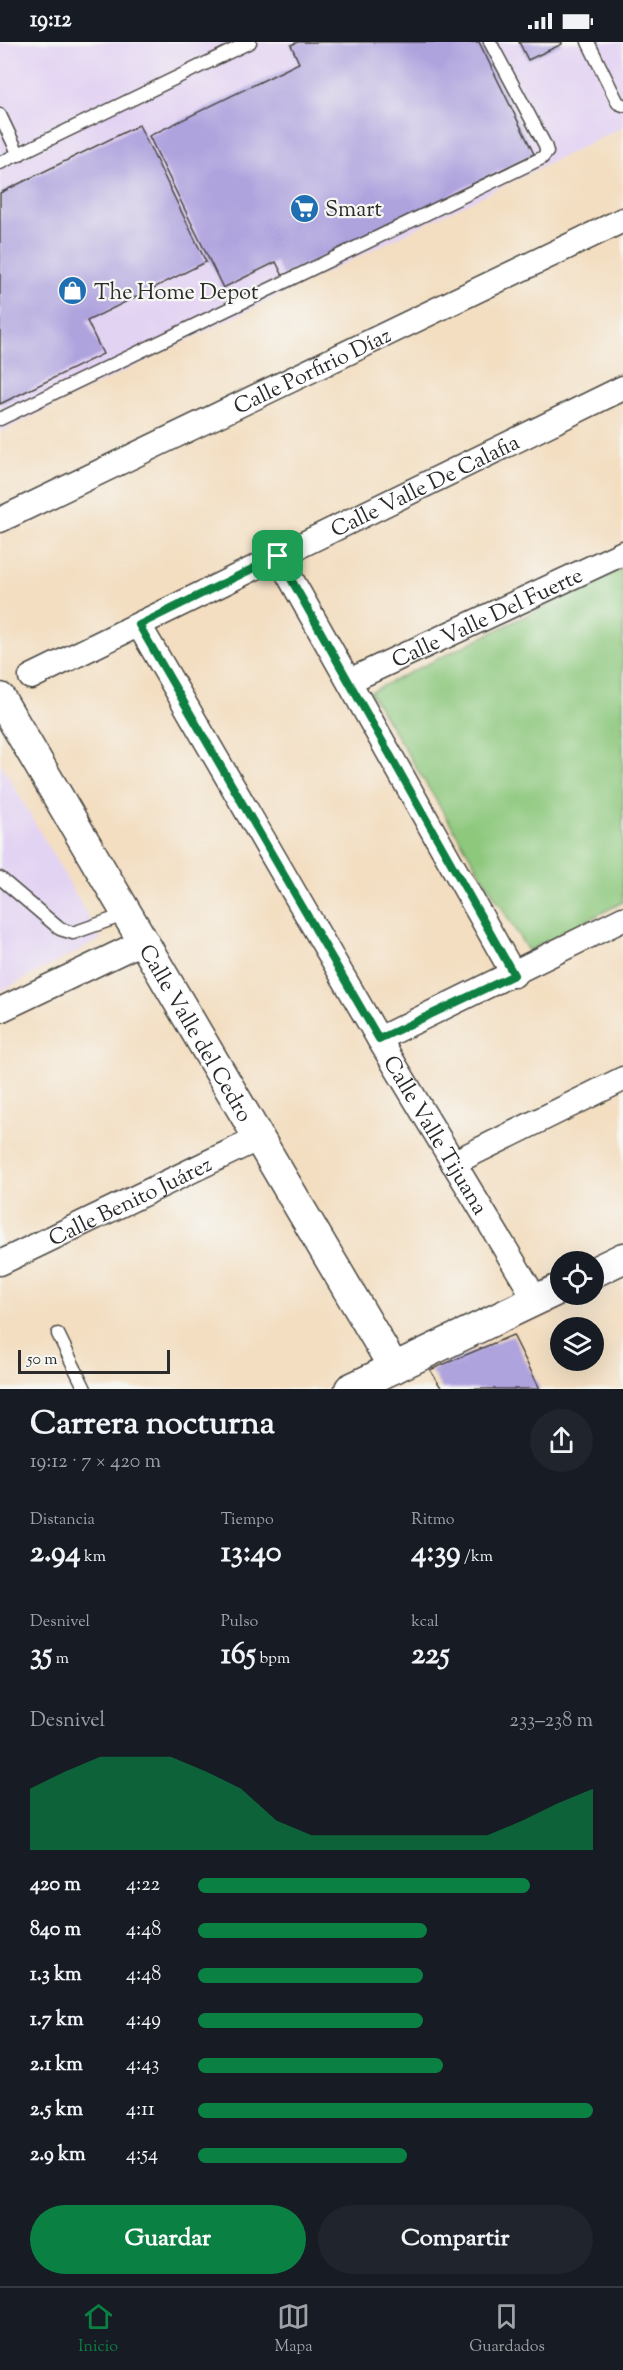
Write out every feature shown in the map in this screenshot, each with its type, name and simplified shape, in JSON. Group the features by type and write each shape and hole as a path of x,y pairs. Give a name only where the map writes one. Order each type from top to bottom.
{"street":[{"name":"Calle Porfirio Díaz","path":"0,519 623,220"},
{"name":"Calle Valle De Calafia","path":"31,677 623,388"},
{"name":"Calle Valle Del Fuerte","path":"349,681 623,553"},
{"path":"278,556 514,975"},
{"name":"Calle Valle Tijuana","path":"139,625 453,1163 548,1294"},
{"name":"Calle Valle del Cedro","path":"0,698 394,1368"},
{"path":"379,1039 514,975 623,919"},
{"path":"0,1010 144,941"},
{"path":"453,1163 623,1079"},
{"name":"Calle Benito Juárez","path":"0,1263 259,1138"},
{"path":"350,1389 548,1294"}],"lane":[{"path":"0,163 250,42"},
{"path":"0,419 542,158 546,152 545,145 490,42"},
{"path":"589,42 618,103 623,105"},
{"path":"0,115 19,155"},
{"path":"0,878 60,929 73,933 128,914"},
{"path":"58,1334 85,1389"}],"shaded area":[{"path":"0,42 623,42 623,127 0,432"},
{"path":"0,762 101,939 1,991 0,990"}],"green space":[{"path":"623,568 623,902 528,951 370,692"}],"building":[{"name":"Smart","path":"298,42 479,42 534,154 283,276 276,262 223,288 149,136 299,63 291,45"},
{"path":"519,42 562,42 562,44 528,60"},
{"name":"The Home Depot","path":"139,125 206,262 87,321 103,354 0,404 0,193"},
{"path":"513,1335 540,1389 442,1389 430,1370"}],"place":[{"name":"Smart","path":"304,208"},
{"name":"The Home Depot","path":"73,291"}],"route":[{"path":"278,556 514,975 379,1039 139,625 278,556"}]}
